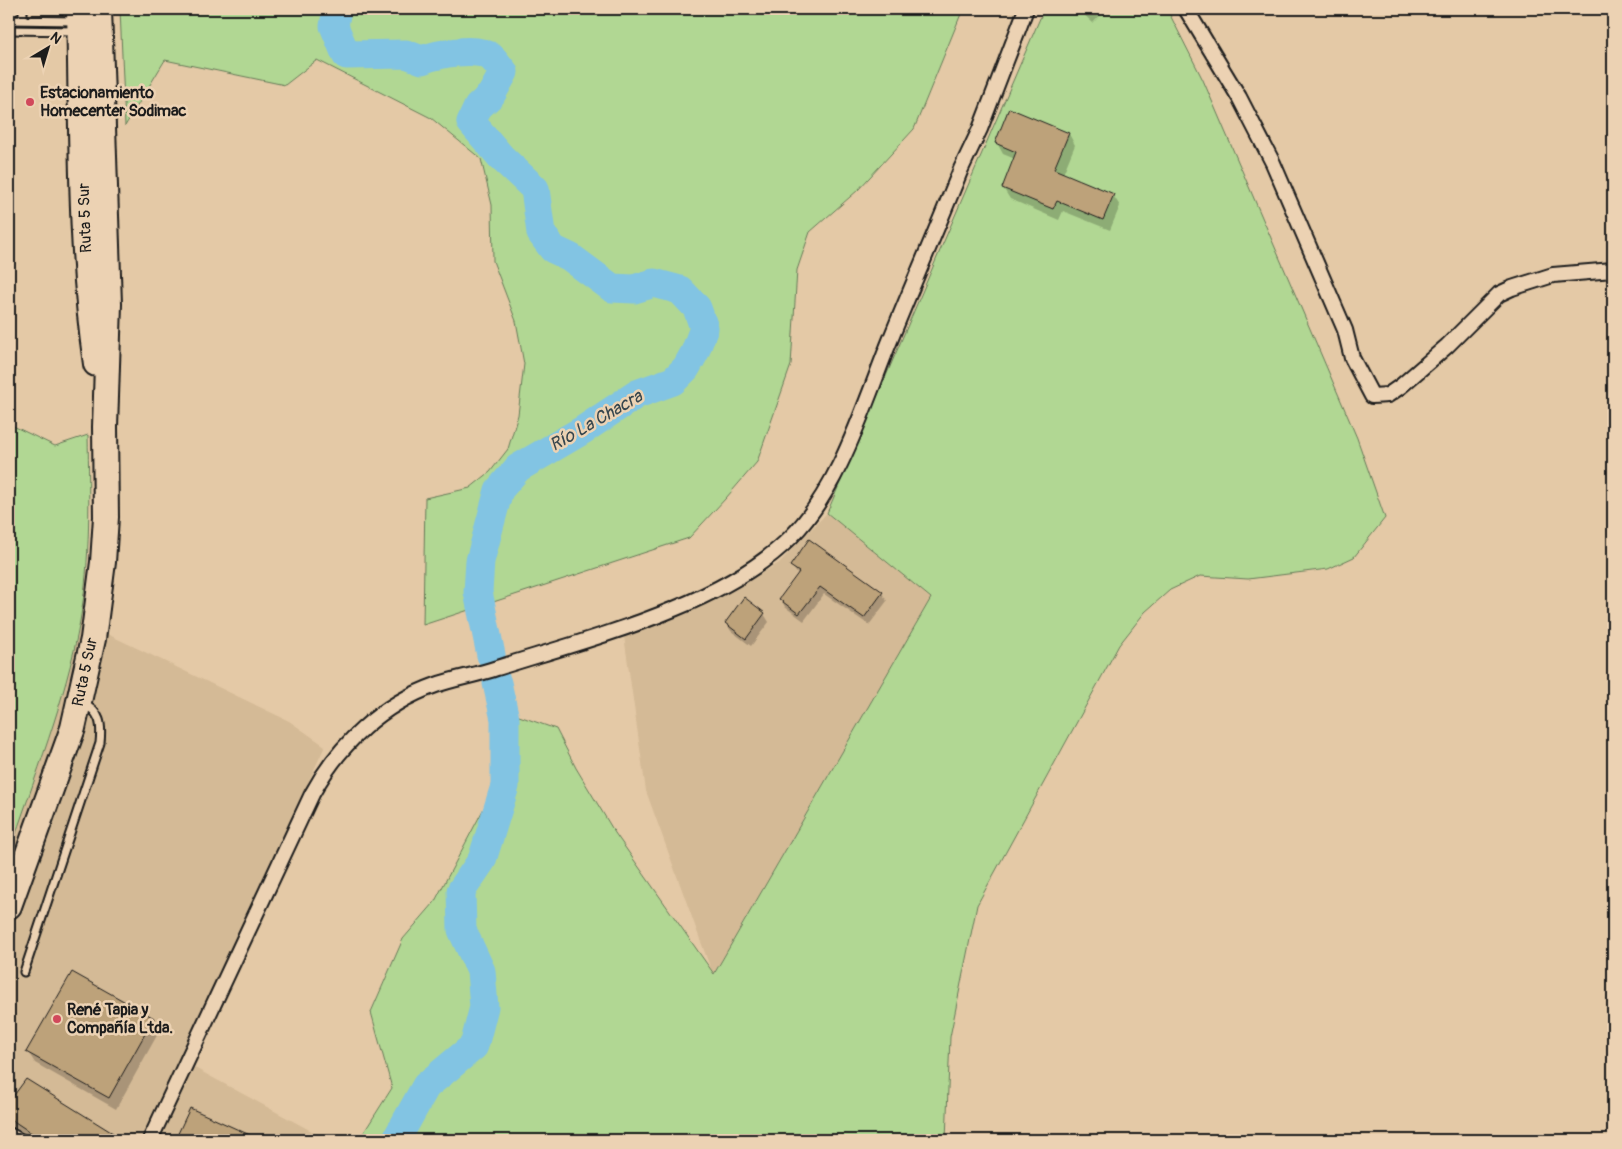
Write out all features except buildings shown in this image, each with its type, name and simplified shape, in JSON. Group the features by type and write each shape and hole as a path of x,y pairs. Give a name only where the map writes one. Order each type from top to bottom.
{"highway":[{"name":"Ruta 5 Sur","path":"9,906 65,754 80,702 93,639 103,562 106,517 105,427 90,324 84,197 88,19"}],"street":[{"path":"150,1140 312,794 331,763 360,731 393,706 435,685 481,674 608,633 690,601 756,566 774,553 803,524 825,493 855,428 961,169 980,129 1026,9"},
{"path":"1186,9 1239,97 1273,163 1345,330 1355,364 1372,396 1388,395 1401,386 1447,346 1499,294 1553,275 1613,270"}],"lane":[{"path":"23,9 23,20"},
{"path":"9,20 88,19"},
{"path":"9,30 88,19"},
{"path":"24,972 100,743 101,726 98,717 93,708 80,702"},
{"path":"9,1131 25,1140"}],"shaded area":[{"path":"827,513 931,598 713,975 646,791 624,636 734,590 779,563"},
{"path":"80,621 289,721 325,746 180,1060 328,1140 9,1140 9,854 62,691"}],"green space":[{"path":"120,9 963,9 914,129 858,190 810,232 797,270 791,365 757,462 726,498 689,538 423,625 425,498 470,488 490,472 508,449 518,415 524,364 516,321 493,261 492,205 481,159 431,118 317,60 285,85 165,60 125,126"},
{"path":"1044,9 1167,9 1203,80 1357,438 1385,518 1354,557 1328,569 1248,579 1200,576 1170,590 1145,612 1119,645 977,905 950,1037 946,1140 359,1140 392,1088 371,1012 403,939 434,903 495,787 519,716 556,729 576,768 615,833 714,974 931,598 827,513"},
{"path":"9,424 55,446 88,435 89,505 84,598 74,651 49,739 9,854"}],"waterway":[{"name":"Río La Chacra","path":"337,9 334,26 346,55 406,54 422,60 437,55 457,52 476,52 485,54 495,60 504,72 491,95 478,107 471,122 501,157 535,189 541,233 553,249 570,257 612,288 634,289 654,283 680,290 697,308 704,328 695,352 686,368 673,381 637,394 583,430 518,468 499,490 480,561 478,592 491,655"},
{"name":"Río La Chacra","path":"396,1140 426,1086 474,1046 484,1007 481,971 462,930 461,891 482,860 505,786 505,719 497,683"}],"place":[{"name":"Estacionamiento Homecenter Sodimac","path":"30,102"},
{"name":"René Tapia y Compañía Ltda.","path":"57,1019"}]}
